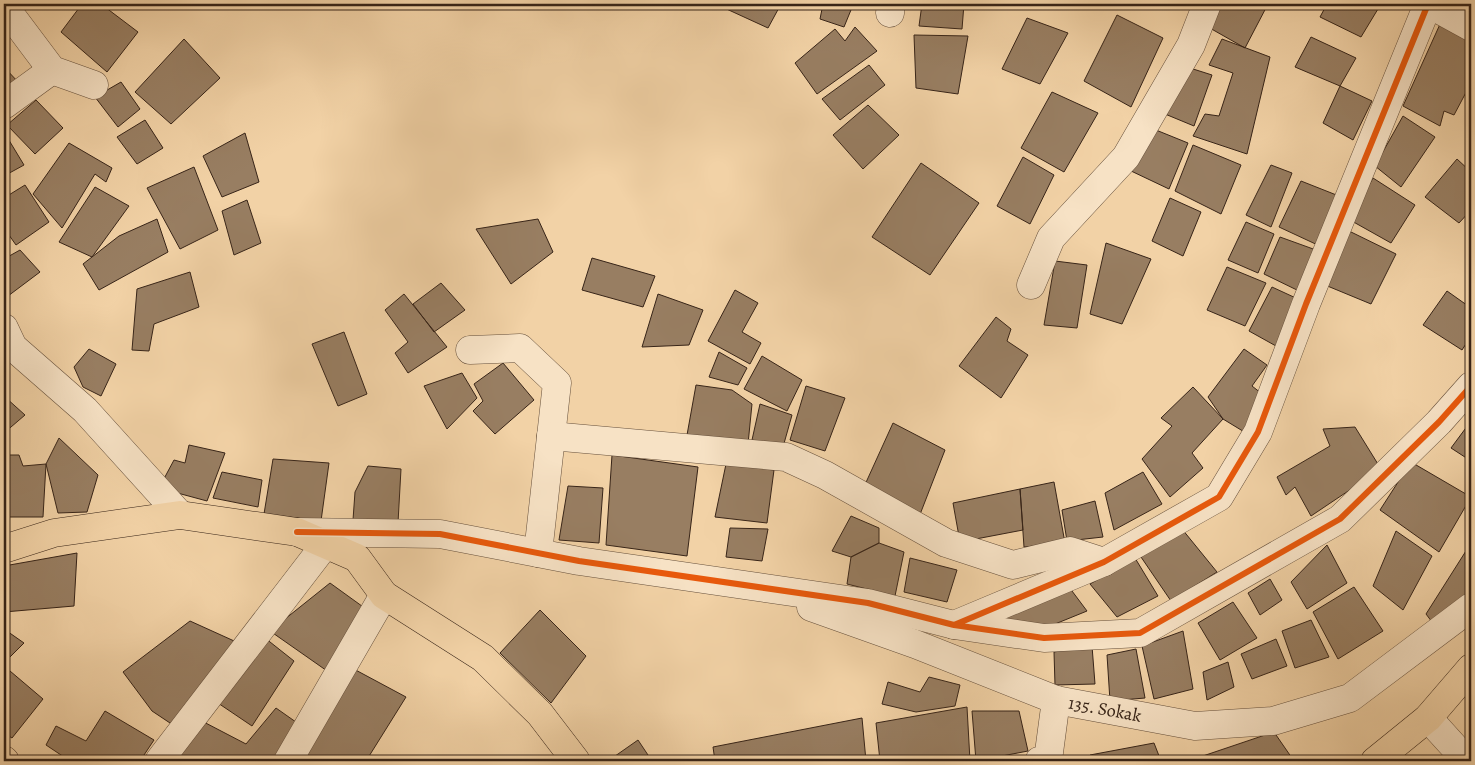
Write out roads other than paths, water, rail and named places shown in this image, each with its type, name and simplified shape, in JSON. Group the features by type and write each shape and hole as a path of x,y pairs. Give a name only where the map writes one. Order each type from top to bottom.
{"main road":[{"path":"4,549 54,533 180,515 330,538 357,558 384,595 483,658 540,714 576,761"},
{"path":"1375,761 1428,718 1471,668"}],"street":[{"path":"1031,285 1051,238 1126,157 1191,44 1207,4"},
{"path":"954,625 1104,562 1219,497 1258,432 1306,304 1429,4 1471,27"},
{"path":"4,6 52,70 94,85"},
{"path":"4,105 52,70"},
{"path":"4,328 13,347 85,410 180,515"},
{"path":"470,350 520,348 557,383 538,553"},
{"path":"159,761 330,538 440,534 538,553 868,603 954,625 1044,638 1140,633 1340,519 1439,422 1471,386"},
{"path":"551,436 786,457 825,476 946,543 1013,565 1070,550 1104,562"},
{"name":"135. Sokak","path":"726,583 802,604 915,644 1056,700 1195,726 1273,722 1350,698 1471,607"},
{"path":"288,761 384,595"},
{"path":"1039,761 1048,760 1056,700"},
{"path":"1428,718 1467,761"}]}
